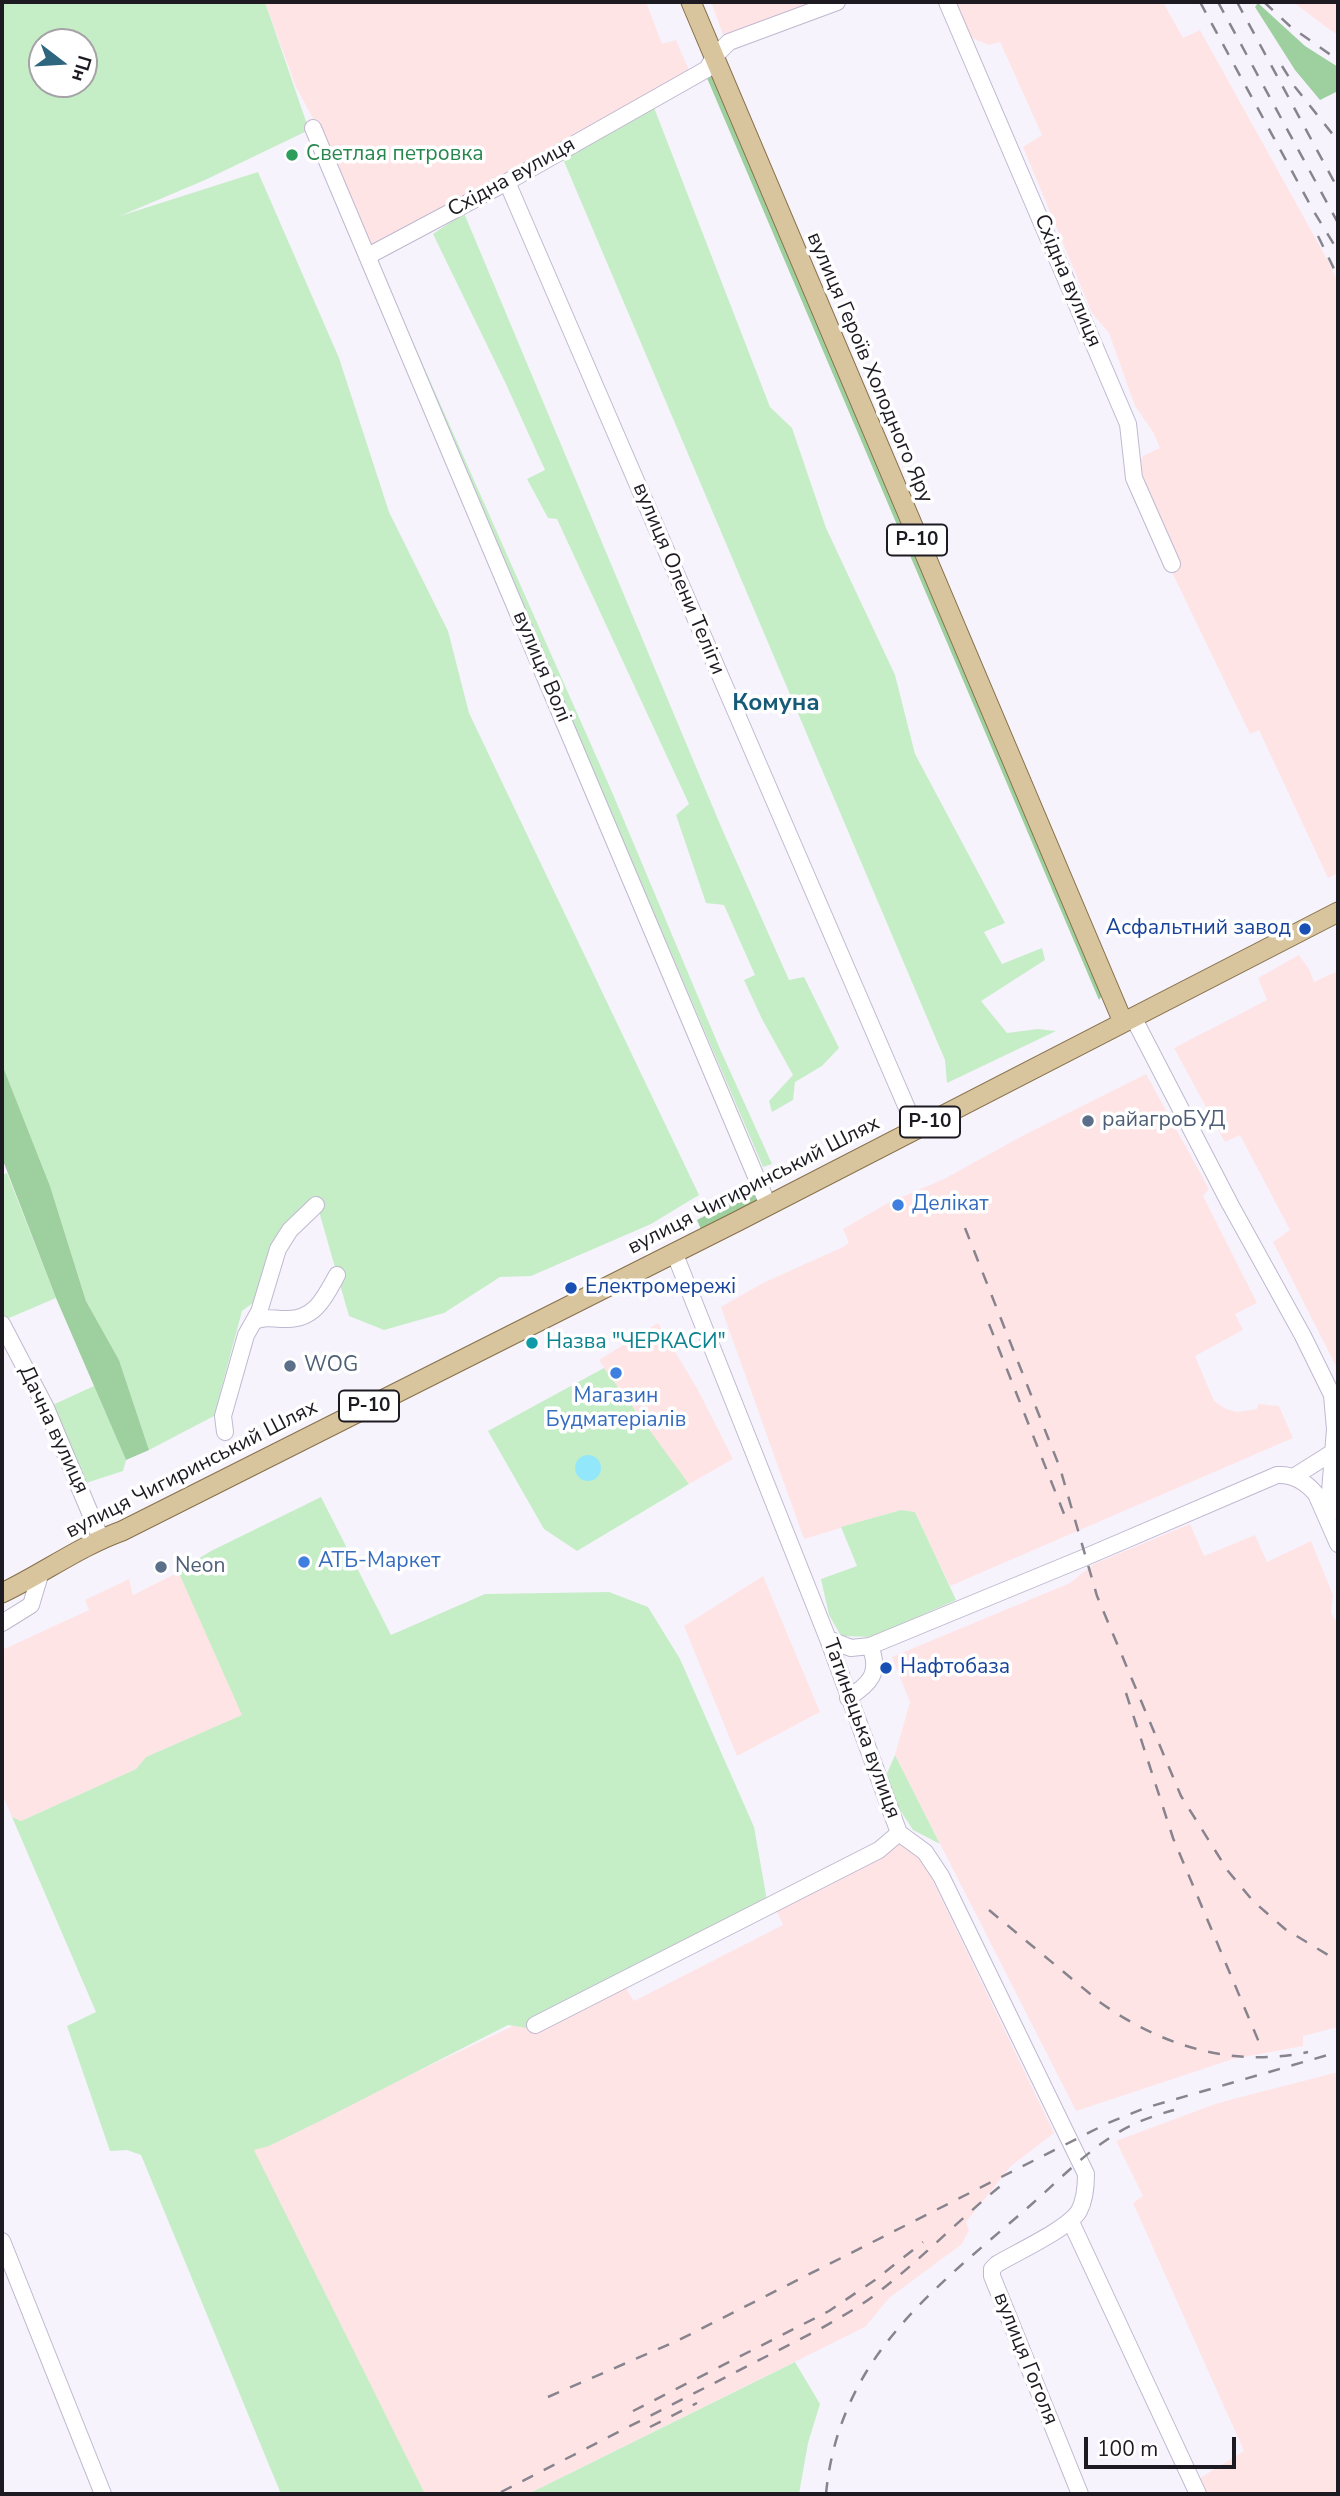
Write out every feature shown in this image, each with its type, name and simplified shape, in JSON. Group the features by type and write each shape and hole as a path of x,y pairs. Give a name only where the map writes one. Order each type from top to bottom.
{"main road":[{"name":"вулиця Героїв Холодного Яру","path":"691,2 1128,1020"},
{"name":"вулиця Чигиринський Шлях","path":"2,1593 40,1575 101,1539 122,1531 768,1205 1338,912"}],"street":[{"name":"Східна вулиця","path":"368,256 507,182 707,69 714,57 729,42 837,2"},
{"name":"Східна вулиця","path":"947,2 1128,424 1134,478 1172,564"},
{"name":"вулиця Волі","path":"313,128 768,1205"},
{"name":"вулиця Олени Теліги","path":"507,182 916,1129"},
{"name":"вулиця Героїв Холодного Яру","path":"1128,1020 1303,1336 1329,1390 1335,1414 1328,1519 1338,1544"},
{"path":"225,1432 223,1416 246,1335 259,1312 278,1249 290,1230 316,1205"},
{"name":"Татинецька вулиця","path":"674,1252 828,1639 899,1833 925,1852 941,1876 1086,2174 1080,2210 1071,2222"},
{"path":"254,1321 270,1317 298,1319 309,1315 323,1300 337,1275"},
{"name":"Дачна вулиця","path":"2,1324 46,1408 101,1539"},
{"path":"828,1639 851,1648 870,1646 1278,1475 1295,1476 1334,1452"},
{"path":"1295,1476 1316,1494 1328,1519"},
{"path":"2,1623 31,1605 40,1575"},
{"path":"848,1698 867,1686 871,1679 874,1655 870,1646"},
{"path":"535,2025 879,1850 899,1833"},
{"path":"1071,2222 1198,2494"},
{"name":"вулиця Гоголя","path":"1071,2222 997,2264 992,2269 992,2276 1080,2494"},
{"path":"2,2241 103,2494"}],"shaded area":[{"path":"265,2 646,2 662,44 676,40 689,70 515,174 374,250 317,126 296,87"},
{"path":"711,2 817,2 724,37"},
{"path":"951,2 1163,2 1183,38 1200,30 1332,268 1338,284 1338,873 1328,878 1259,730 1250,734 1169,566 1136,472 1143,456 1160,448 1153,432 1135,406 1109,333 1092,313 1023,147 1042,135 1000,42 989,45 967,36"},
{"path":"1293,2 1338,2 1338,35 1326,27"},
{"path":"1299,955 1314,982 1338,971 1338,1370 1273,1242 1290,1230 1240,1135 1225,1142 1174,1048 1267,1000 1258,978"},
{"path":"1146,1074 1209,1189 1203,1196 1257,1303 1235,1314 1243,1330 1195,1356 1214,1401 1237,1412 1257,1409 1258,1404 1279,1406 1293,1438 950,1586 915,1512 900,1510 804,1539 721,1307 763,1283 843,1247 849,1243 843,1229 888,1203 944,1179 1026,1134"},
{"path":"658,1323 698,1390 733,1459 689,1484 631,1408 599,1360"},
{"path":"1190,1524 1204,1556 1255,1535 1267,1562 1311,1541 1333,1595 1331,1613 1338,1624 1338,2027 1303,2036 1303,2046 1233,2059 1076,2111 895,1755 910,1702 892,1657 1070,1583 1094,1564"},
{"path":"179,1572 243,1715 146,1757 136,1769 21,1821 12,1817 2,1794 2,1650 89,1610 85,1600 129,1579 133,1595"},
{"path":"763,1576 820,1712 737,1756 684,1626"},
{"path":"899,1844 921,1856 1054,2133 1011,2166 966,2222 969,2230 962,2244 889,2298 865,2327 528,2494 425,2494 253,2150 517,2024 622,1982 634,2001 783,1925 775,1907"},
{"path":"1338,2072 1338,2494 1198,2494 1192,2483 1244,2451 1133,2203 1143,2196 1116,2141 1218,2103"}],"green space":[{"path":"2,2 265,2 309,130 205,180 120,216 258,172 339,358 389,512 448,631 469,713 699,1195 651,1224 531,1276 500,1277 444,1313 384,1330 349,1316 316,1201 283,1231 258,1299 242,1311 214,1416 149,1450 119,1360 86,1301 50,1186 2,1064"},
{"path":"1258,3 1305,46 1338,67 1338,91 1320,100 1295,70 1255,7"},
{"path":"714,72 1103,994 1099,1000 707,78"},
{"path":"653,105 770,407 792,428 826,528 895,675 915,754 1005,923 984,932 1002,964 1042,948 1045,960 981,1001 1007,1033 1038,1029 1056,1031 947,1083 945,1060 563,159"},
{"path":"464,213 722,829 789,980 804,977 839,1048 822,1066 795,1082 793,1100 772,1112 769,1101 793,1075 744,980 755,975 724,905 706,903 676,815 689,804 557,519 548,518 527,479 545,470 433,234"},
{"path":"377,261 612,792 720,1049 772,1164 763,1167 375,263"},
{"path":"2,1064 50,1186 86,1301 119,1360 149,1450 126,1460 56,1298 2,1158"},
{"path":"7,1173 56,1298 2,1321 2,1175"},
{"path":"756,1189 763,1204 703,1234 697,1220"},
{"path":"604,1368 689,1484 577,1551 544,1529 488,1431"},
{"path":"94,1386 126,1460 123,1471 80,1485 46,1408"},
{"path":"321,1497 391,1635 485,1594 609,1592 648,1607 680,1659 754,1827 768,1906 535,2025 527,2028 508,2025 324,2119 269,2146 254,2150 425,2494 281,2494 141,2155 127,2150 110,2151 67,2026 96,2012 12,1817 21,1821 136,1769 146,1757 242,1715 178,1571 211,1551"},
{"path":"901,1510 915,1512 956,1600 872,1637 841,1636 829,1615 821,1579 857,1566 841,1527"},
{"path":"895,1755 940,1844 913,1830 889,1793 885,1778"},
{"path":"795,2362 820,2404 808,2443 799,2494 528,2494"}],"water":[{"path":"588,1455 597,1459 601,1468 597,1477 588,1481 579,1477 575,1468 579,1459"}],"railway":[{"path":"1200,2 1338,251"},
{"path":"1218,2 1338,223"},
{"path":"1237,2 1338,189"},
{"path":"1264,2 1291,27 1338,60"},
{"path":"1282,66 1295,87 1338,141"},
{"path":"1318,236 1338,277"},
{"path":"965,1228 1060,1468 1097,1596 1181,1796 1228,1871 1253,1901 1285,1929 1338,1961"},
{"path":"989,1324 1068,1524"},
{"path":"1126,1693 1173,1838 1261,2047"},
{"path":"989,1910 1101,2003 1149,2031 1199,2050 1226,2055 1253,2057 1308,2052"},
{"path":"548,2397 679,2340 1108,2123 1145,2108 1338,2052"},
{"path":"826,2494 834,2447 850,2402 865,2374 900,2326 942,2283 1096,2147 1132,2125 1174,2110"},
{"path":"501,2492 848,2313 893,2281 1003,2184"},
{"path":"633,2411 829,2311 875,2280 923,2242"},
{"path":"650,2427 697,2403"}],"place":[{"name":"Светлая петровка","path":"292,155"},
{"name":"Асфальтний завод","path":"1305,929"},
{"name":"райагроБУД","path":"1088,1121"},
{"name":"Делікат","path":"898,1205"},
{"name":"Електромережі","path":"571,1288"},
{"name":"Назва \"ЧЕРКАСИ\"","path":"532,1343"},
{"name":"WOG","path":"290,1366"},
{"name":"Магазин Будматеріалів","path":"616,1373"},
{"name":"АТБ-Маркет","path":"304,1562"},
{"name":"Neon","path":"161,1567"},
{"name":"Нафтобаза","path":"886,1668"}],"district":[{"name":"Комуна","path":"776,704"}]}
